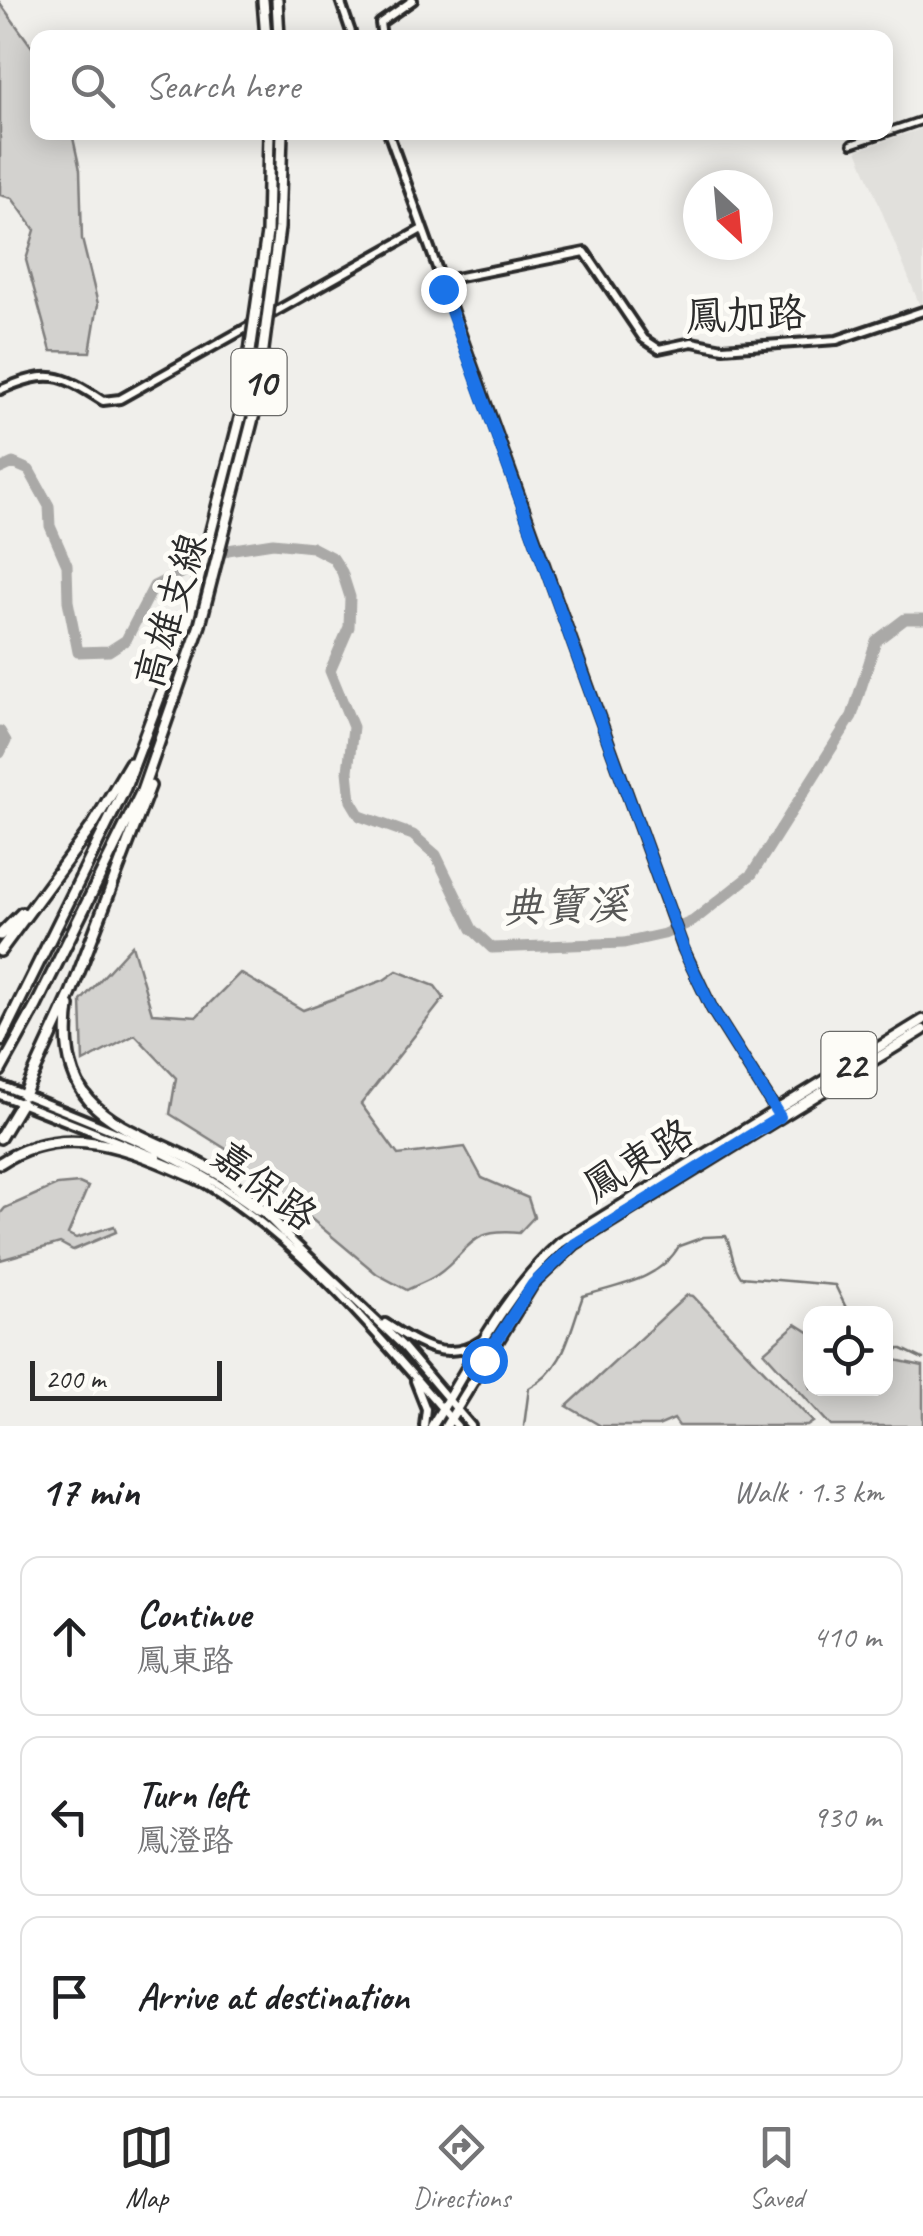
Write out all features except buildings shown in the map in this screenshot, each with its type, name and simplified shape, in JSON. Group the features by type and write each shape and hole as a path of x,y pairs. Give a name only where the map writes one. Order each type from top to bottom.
{"highway":[{"path":"263,0 265,30"},
{"path":"277,0 279,30"},
{"name":"高雄支線","path":"0,1041 125,788 188,624 240,414 267,233 269,140"},
{"name":"高雄支線","path":"0,1070 142,791 200,625 255,410 279,228 282,140"},
{"path":"0,1138 23,1099 71,993 141,815 180,683"},
{"path":"0,951 93,824 142,744"},
{"path":"0,935 42,893"},
{"path":"71,993 65,1035 67,1053 76,1081 93,1106 110,1121 223,1177 250,1197 286,1234"},
{"path":"0,1163 27,1148 51,1141 90,1141 166,1165 207,1183"}],"main road":[{"name":"鳳東路","path":"442,1409 498,1318 543,1258 570,1236 619,1211 923,1020"},
{"name":"鳳東路","path":"778,1113 923,1030"},
{"name":"鳳東路","path":"452,1424 456,1408 533,1284 575,1244 619,1211"},
{"name":"22","path":"432,1426 442,1409"}],"street":[{"path":"340,0 351,30"},
{"path":"381,30 380,22 413,0"},
{"path":"893,130 923,120"},
{"path":"391,140 683,948 712,1009 778,1113"},
{"path":"852,144 864,140"},
{"path":"0,390 50,376 73,380 103,401 120,399 422,229"},
{"name":"鳳加路","path":"440,281 585,252 644,339 659,349 692,342 722,348 837,340 923,311"},
{"name":"嘉保路","path":"0,1086 207,1183 281,1238 371,1326 452,1424"},
{"name":"嘉保路","path":"0,1096 23,1099 136,1140 197,1169 234,1193 286,1234 375,1316 472,1426"},
{"path":"375,1316 425,1347 448,1352 476,1344 498,1318"},
{"path":"403,1363 424,1400 424,1426"}],"shaded area":[{"path":"0,3 30,44 30,140 74,140 80,170 82,239 98,304 90,352 51,351 26,260 35,230 12,198 0,195"},
{"path":"923,128 920,306 857,150"},
{"path":"132,945 152,1013 197,1016 240,973 303,1010 384,980 397,971 435,986 444,998 361,1104 398,1155 465,1147 482,1178 528,1198 534,1217 519,1233 501,1232 478,1238 437,1275 407,1290 377,1274 234,1154 170,1114 176,1078 135,1035 83,1062 81,1001"},
{"path":"79,1183 88,1187 68,1234 76,1238 114,1226 116,1232 73,1250 60,1243 0,1260 0,1214 5,1208 57,1185"},
{"path":"687,1295 693,1296 813,1422 807,1426 679,1426 674,1419 658,1426 601,1426 567,1406"},
{"path":"796,1324 803,1328 803,1395 764,1352"},
{"path":"893,1360 923,1366 923,1426 831,1426 804,1396 893,1396"}],"waterway":[{"name":"典寶溪","path":"0,469 13,463 29,470 49,506 50,526 67,565 68,601 78,652 109,651 126,640 154,586 228,550 273,543 312,547 333,558 350,597 349,627 330,671 353,727 348,771 351,801 360,816 413,835 436,855 472,929 492,948 624,943 664,934 693,921 752,874 852,716 876,641 905,619 923,619"},
{"name":"典寶溪","path":"0,731 6,741 0,753"},
{"path":"524,1426 529,1388 551,1371 558,1360 583,1296 650,1274 679,1246 704,1237 726,1236 741,1277 835,1285 845,1306"},
{"path":"893,1349 923,1359"}],"route":[{"path":"443,289 685,953 712,1009 780,1117 575,1244 533,1284 484,1360"}]}
